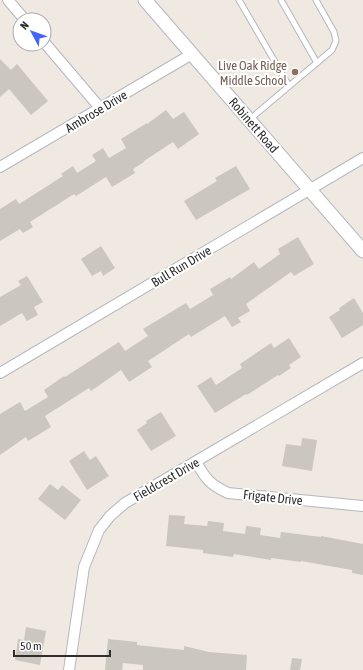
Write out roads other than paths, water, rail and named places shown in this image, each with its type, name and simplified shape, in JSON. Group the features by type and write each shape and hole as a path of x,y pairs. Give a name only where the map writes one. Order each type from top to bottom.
{"street":[{"path":"8,0 18,12"},
{"name":"Robinett Road","path":"145,0 363,251"},
{"path":"52,51 101,109"},
{"name":"Ambrose Drive","path":"0,167 101,109 192,54"},
{"name":"Bull Run Drive","path":"0,374 363,158"},
{"name":"Fieldcrest Drive","path":"69,670 84,567 99,530 110,516 125,503 363,363"},
{"name":"Frigate Drive","path":"196,462 206,479 215,487 228,493 363,506"}],"lane":[{"path":"240,0 289,86"},
{"path":"281,0 317,63"},
{"path":"249,120 332,50 336,41 334,32 316,0"}],"place":[{"name":"Live Oak Ridge Middle School","path":"295,72"}]}
